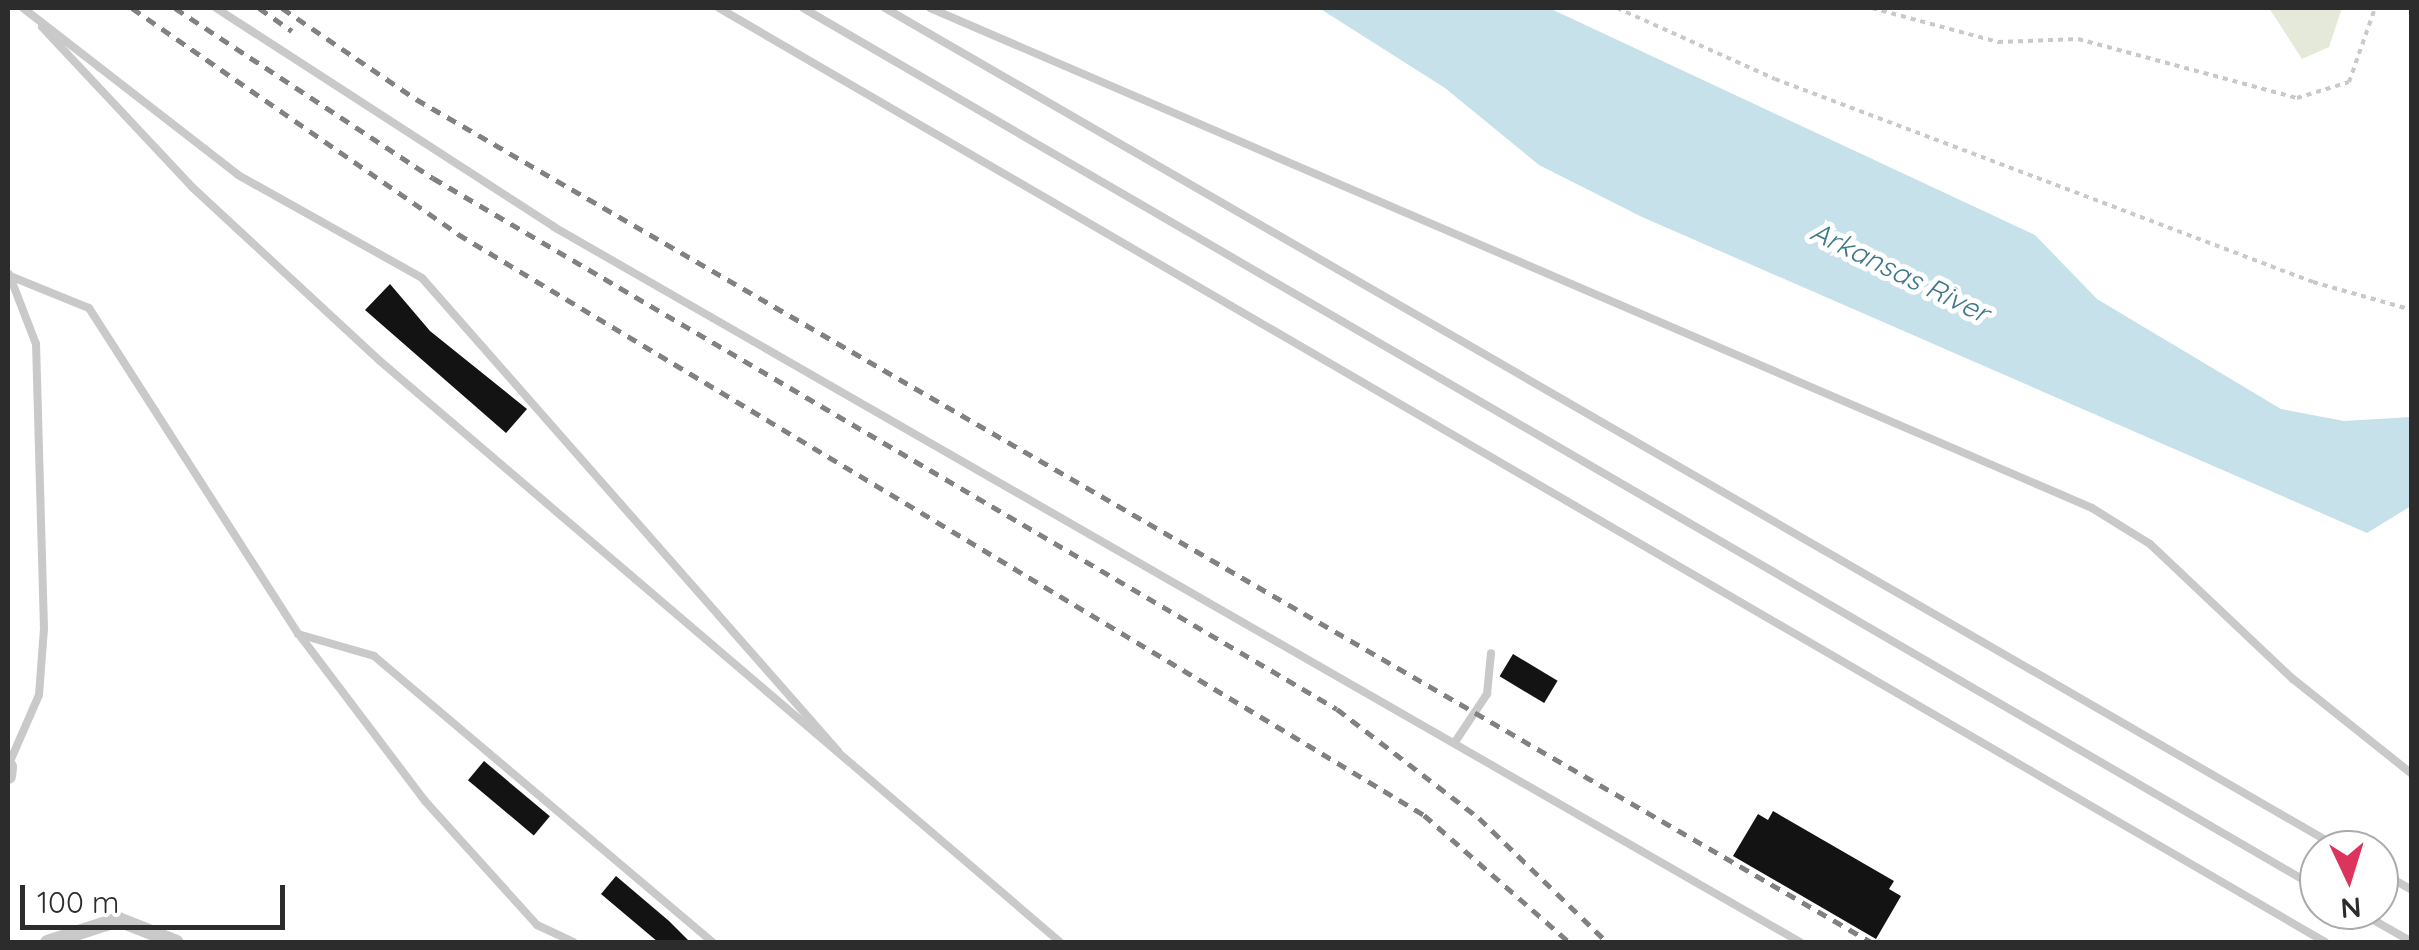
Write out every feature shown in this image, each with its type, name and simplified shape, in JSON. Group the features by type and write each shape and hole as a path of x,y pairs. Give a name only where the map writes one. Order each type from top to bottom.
{"street":[{"path":"8,766 8,776"},
{"path":"47,942 118,920 172,940"}],"lane":[{"path":"23,8 266,258 851,766 1060,942"},
{"path":"216,8 539,219 1800,942"},
{"path":"719,8 2325,942"},
{"path":"803,8 2299,877"},
{"path":"885,8 2308,830"},
{"path":"930,8 2092,508 2150,544 2293,679 2412,774"},
{"path":"42,26 106,64 238,174 422,278 851,766"},
{"path":"8,274 89,308 298,634 426,801 537,925 573,942"},
{"path":"8,274 36,344 44,629 39,695 8,766"},
{"path":"298,634 374,656 712,942"},
{"path":"1455,742 1487,694 1490,654"}],"path":[{"path":"1617,8 1830,100 2313,282 2412,310"},
{"path":"1872,8 1998,42 2078,39 2297,98 2349,82 2375,8"}],"green space":[{"path":"2269,8 2342,8 2329,47 2302,59"}],"water":[{"name":"Arkansas River","path":"1319,8 1549,8 2035,235 2097,299 2281,409 2344,421 2411,417 2411,506 2367,533 1642,217 1539,165 1445,88"}],"building":[{"path":"390,284 430,331 527,409 506,433 365,310"},
{"path":"1513,654 1558,681 1544,703 1500,676"},
{"path":"484,761 550,816 534,835 468,780"},
{"path":"1773,811 1894,881 1889,889 1901,896 1876,939 1733,856 1758,814 1768,820"},
{"path":"616,876 690,942 658,942 601,894"}],"railway":[{"path":"132,8 458,234 1424,815 1569,942"},
{"path":"175,8 433,178 1337,709 1479,818 1607,942"},
{"path":"259,8 292,31"},
{"path":"282,8 416,99 1871,942"}]}
